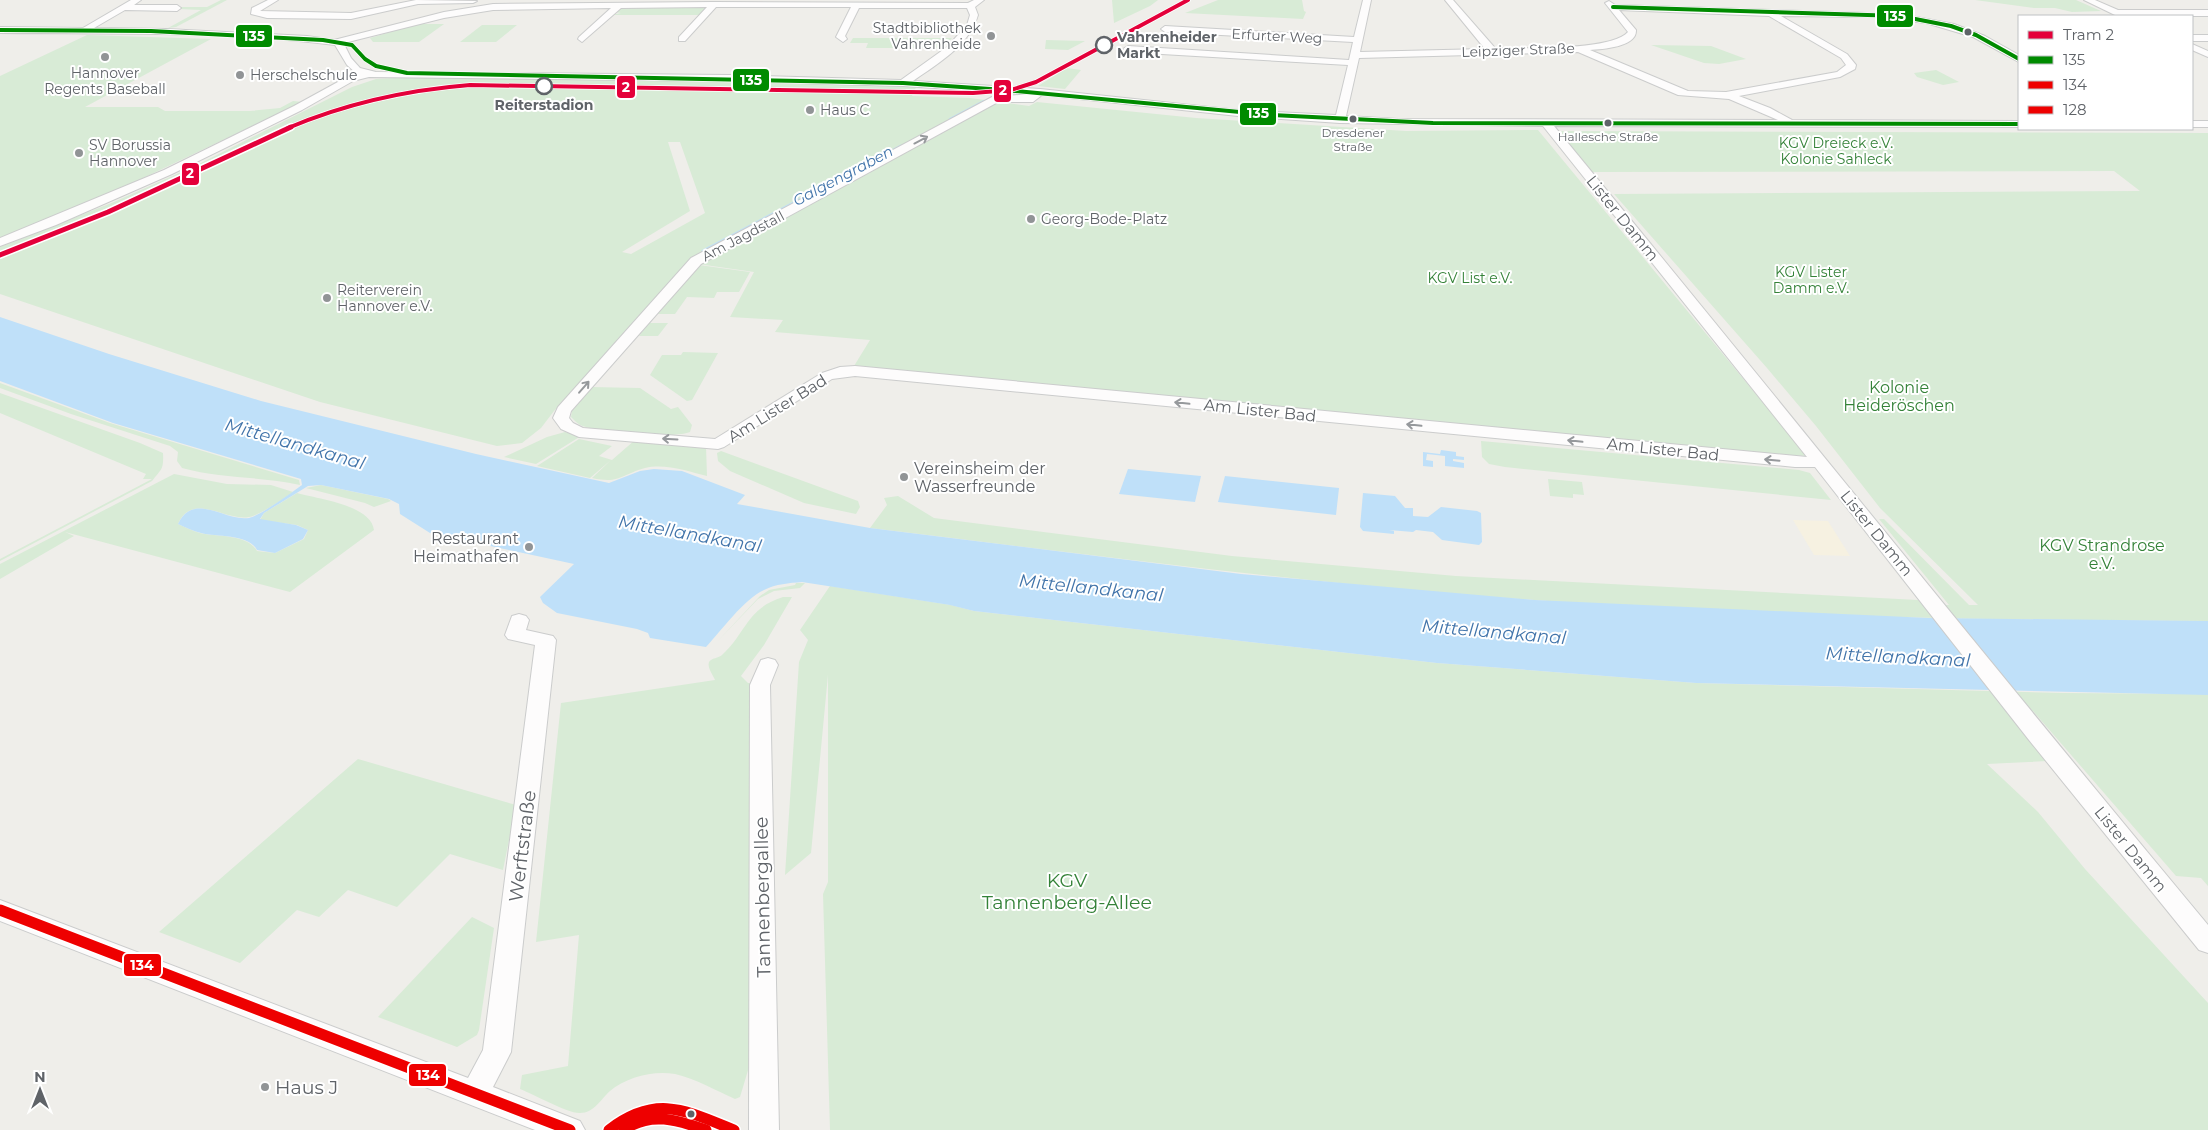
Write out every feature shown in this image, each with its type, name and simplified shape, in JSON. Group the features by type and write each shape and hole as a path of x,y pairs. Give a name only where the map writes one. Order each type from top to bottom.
{"street":[{"path":"86,30 137,0"},
{"path":"274,0 254,12 267,15 351,16 418,2 588,5 744,2 857,4 896,2 970,6 980,0"},
{"path":"588,5 598,0"},
{"path":"1340,120 1367,0"},
{"path":"1450,0 1492,51"},
{"path":"2088,0 2120,15 2208,13"},
{"path":"337,42 491,3"},
{"path":"682,39 714,4"},
{"path":"843,39 840,37 857,4"},
{"path":"1610,4 1771,13 1848,12 1925,20 1976,35 2018,57"},
{"name":"Leipziger Straße","path":"1355,59 1578,48 1621,42 1632,35 1630,26 1610,4"},
{"path":"582,39 619,5"},
{"path":"903,82 942,55 963,37 973,22 974,12 970,6"},
{"path":"125,8 177,8"},
{"path":"1578,48 1682,93 1699,95 1726,95 1840,74 1850,69 1851,65 1844,56 1771,13"},
{"name":"Erfurter Weg","path":"1165,29 1359,40"},
{"path":"0,30 86,30 236,35 337,42 354,47 366,62 380,69 402,74"},
{"path":"2193,38 2208,38"},
{"path":"337,42 355,69 368,74 903,82 1040,92 1176,108 1340,120 1546,123 2018,124"},
{"path":"2193,47 2208,54"},
{"path":"1128,49 1355,59"},
{"path":"366,62 368,74"},
{"path":"348,82 355,69"},
{"path":"0,242 52,222 168,172 348,82 368,74"},
{"path":"348,82 402,74"},
{"name":"Am Jagdstall","path":"718,444 579,432 567,426 561,418 570,403 696,260 996,99 1033,100 1040,92"},
{"path":"1726,95 1777,115 1790,124"},
{"name":"Lister Damm","path":"1546,123 1821,462 2019,712 2208,943"},
{"path":"2193,124 2208,124"},
{"name":"Am Lister Bad","path":"718,444 827,376 840,372 855,371 1795,462 1821,462"},
{"name":"Werftstraße","path":"475,1092 497,1052 546,640 515,635 518,620"},
{"name":"Tannenbergallee","path":"764,1130 760,685 768,665"},
{"path":"0,910 570,1130"}],"green space":[{"path":"221,0 227,0 176,27 168,28 201,10 178,9 180,7 207,7"},
{"path":"1112,0 1158,0 1150,6 1114,23"},
{"path":"1218,0 1302,0 1304,11 1306,12 1303,19 1185,13"},
{"path":"1975,0 2076,0 2101,11 2072,12 2055,8 2034,8"},
{"path":"708,6 699,15 611,15 621,13 614,12 620,7"},
{"path":"418,24 444,24 419,42 373,42 370,38"},
{"path":"482,25 517,25 496,42 460,42"},
{"path":"87,35 211,39 85,107 158,107 165,111 250,111 280,108 293,101 303,102 118,190 0,238 0,76"},
{"path":"853,38 952,38 942,48 866,48 868,43 850,43"},
{"path":"1046,40 1085,41 1068,50 1045,49"},
{"path":"1651,45 1711,46 1746,59 1719,64 1704,63"},
{"path":"1067,68 1081,70 1065,89 1038,86"},
{"path":"1936,70 1959,82 1943,85 1917,77 1914,73"},
{"name":"KGV List e.V.","path":"409,77 709,80 917,85 912,96 970,98 1029,106 1037,102 1196,118 1406,131 1538,130 1807,456 1754,453 854,366 870,340 775,332 783,320 730,317 754,272 691,263 554,411 541,428 522,443 497,446 320,402 0,294 0,247 114,202 199,164 352,87 376,79","holes":["668,142 680,142 705,213 631,254 622,252 690,211"]},
{"path":"1558,131 2208,133 2208,621 2039,620 1786,614 1618,606 1368,586 870,528 887,505 884,498 898,496 934,518 1232,556 1456,576 1918,600 1923,605 1949,605 1879,519 1884,519 1969,605 1978,605 1880,508 1816,426 1767,368 1614,194 2140,191 2114,171 1590,172"},
{"path":"699,265 750,272 739,292 717,292 714,298 687,297 675,314 658,314"},
{"path":"649,323 668,323 658,336 639,336"},
{"path":"683,352 718,353 692,400 687,401 650,375 662,355 681,355"},
{"path":"0,383 110,423 299,480 300,485 197,472 182,468 177,461 178,452 170,446 71,414 0,388"},
{"path":"591,387 640,388 671,409 678,407 692,425 690,432 668,435 635,434 589,428 580,425 571,417 572,411"},
{"path":"0,393 163,453 161,469 152,481 0,561 0,559 152,479 143,479 146,474 0,413"},
{"path":"565,432 581,436 536,464 504,457 547,437"},
{"path":"579,439 612,446 599,456 612,460 635,440 706,446 707,476 660,466 645,468 620,478 609,480 592,478 611,460 590,478 537,466"},
{"path":"1481,441 1799,470 1810,473 1831,500 1505,467 1489,464 1482,457"},
{"path":"721,451 858,501 860,507 856,514 804,503 730,471 718,461 717,453"},
{"path":"174,474 227,484 271,485 293,492 254,516 230,516 201,509 192,510 184,514 178,524 200,533 239,539 253,546 257,551 275,553 304,539 308,530 297,525 260,520 264,513 297,493 342,504 354,509 371,521 374,530 290,592 65,532 74,536 0,579 0,564"},
{"path":"1548,479 1582,482 1584,495 1573,494 1573,498 1550,496"},
{"path":"321,485 391,501 374,507 306,488"},
{"path":"796,583 805,583 800,588 774,591 758,599 715,644 760,596 769,590 795,585"},
{"name":"KGV Tannenberg-Allee","path":"830,586 951,605 974,611 1437,663 1696,683 2063,693 2208,694 2208,886 2201,878 2176,876 2033,711 2007,710 2047,761 1987,764 2038,812 2085,869 2208,1003 2208,1130 830,1130 823,894 828,882 828,675 811,853 785,875 799,662 808,640 800,630"},
{"path":"783,597 792,597 764,645 741,676 748,683 753,683 749,1067 740,1097 735,1099 682,1076 658,1073 632,1078 624,1082 610,1091 589,1111 580,1113 560,1107 520,1089 522,1075 568,1066 579,935 536,942 561,703 715,680 710,671 709,662 722,655 730,647 754,614 771,602"},
{"path":"358,759 516,805 503,870 450,854 397,907 348,890 319,917 297,910 240,963 159,932"},
{"path":"472,917 494,928 477,1035 457,1047 378,1017"}],"sand":[{"path":"1793,520 1828,521 1850,556 1814,555"}],"water":[{"name":"Mittellandkanal","path":"0,317 109,354 261,401 476,454 609,483 640,471 654,469 682,471 745,495 737,504 870,528 1241,574 1535,600 1929,618 2208,621 2208,695 1696,683 1437,663 974,611 950,605 802,582 773,586 756,595 741,608 706,647 650,638 648,633 637,629 557,613 543,603 540,597 574,564 430,533 400,514 399,504 389,499 321,485 308,486 264,513 260,519 296,525 308,530 303,539 275,553 257,550 247,541 201,533 178,524 185,514 192,510 201,509 240,518 249,518 268,508 302,485 301,479 113,423 0,381"},
{"path":"1441,450 1456,452 1456,456 1464,457 1464,460 1453,459 1453,461 1464,463 1464,468 1445,466 1445,456 1427,454 1426,460 1433,461 1433,467 1423,466 1423,452 1440,454"},
{"path":"1128,469 1201,476 1195,502 1119,494"},
{"path":"1225,476 1339,488 1336,515 1218,502"},
{"path":"1363,493 1395,496 1405,508 1413,508 1413,516 1428,517 1441,507 1477,511 1481,513 1482,542 1479,545 1442,540 1433,532 1416,530 1413,532 1389,530 1394,531 1394,534 1363,531 1360,527"}],"waterway":[{"name":"Galgengraben","path":"950,119 984,101"},
{"name":"Galgengraben","path":"703,251 901,146"}],"tram line":[{"name":"2","path":"0,255 108,212 296,125 327,113 391,95 470,85 973,93 1011,90 1036,82 1188,0"}],"transit line":[{"name":"135","path":"1613,7 1900,16 1951,26 1976,35 2018,58"},
{"name":"135","path":"0,30 151,31 323,40 352,45 370,63 382,69 407,73 903,83 1005,90 1272,115 1433,123 2018,124"},
{"name":"134","path":"0,910 570,1130"},
{"name":"134","path":"609,1130 625,1118 640,1111 655,1108 685,1112 734,1130"},
{"name":"128","path":"624,1130 633,1124 653,1118 675,1120 706,1130"}],"place":[{"name":"Stadtbibliothek Vahrenheide","path":"991,36"},
{"name":"Vahrenheider Markt","path":"1104,45"},
{"name":"Hannover Regents Baseball","path":"105,57"},
{"name":"Herschelschule","path":"240,75"},
{"name":"Reiterstadion","path":"544,86"},
{"name":"Haus C","path":"810,110"},
{"name":"Dresdener Straße","path":"1353,119"},
{"name":"Hallesche Straße","path":"1608,123"},
{"name":"SV Borussia Hannover","path":"79,153"},
{"name":"Georg-Bode-Platz","path":"1031,219"},
{"name":"Reiterverein Hannover e.V.","path":"327,298"},
{"name":"Vereinsheim der Wasserfreunde","path":"904,477"},
{"name":"Restaurant Heimathafen","path":"529,547"},
{"name":"Haus J","path":"265,1087"}],"park label":[{"name":"KGV Dreieck e.V. Kolonie Sahleck","path":"1836,152"},
{"name":"KGV Lister Damm e.V.","path":"1811,280"},
{"name":"Kolonie Heideröschen","path":"1899,396"},
{"name":"KGV Strandrose e.V.","path":"2102,554"}]}
